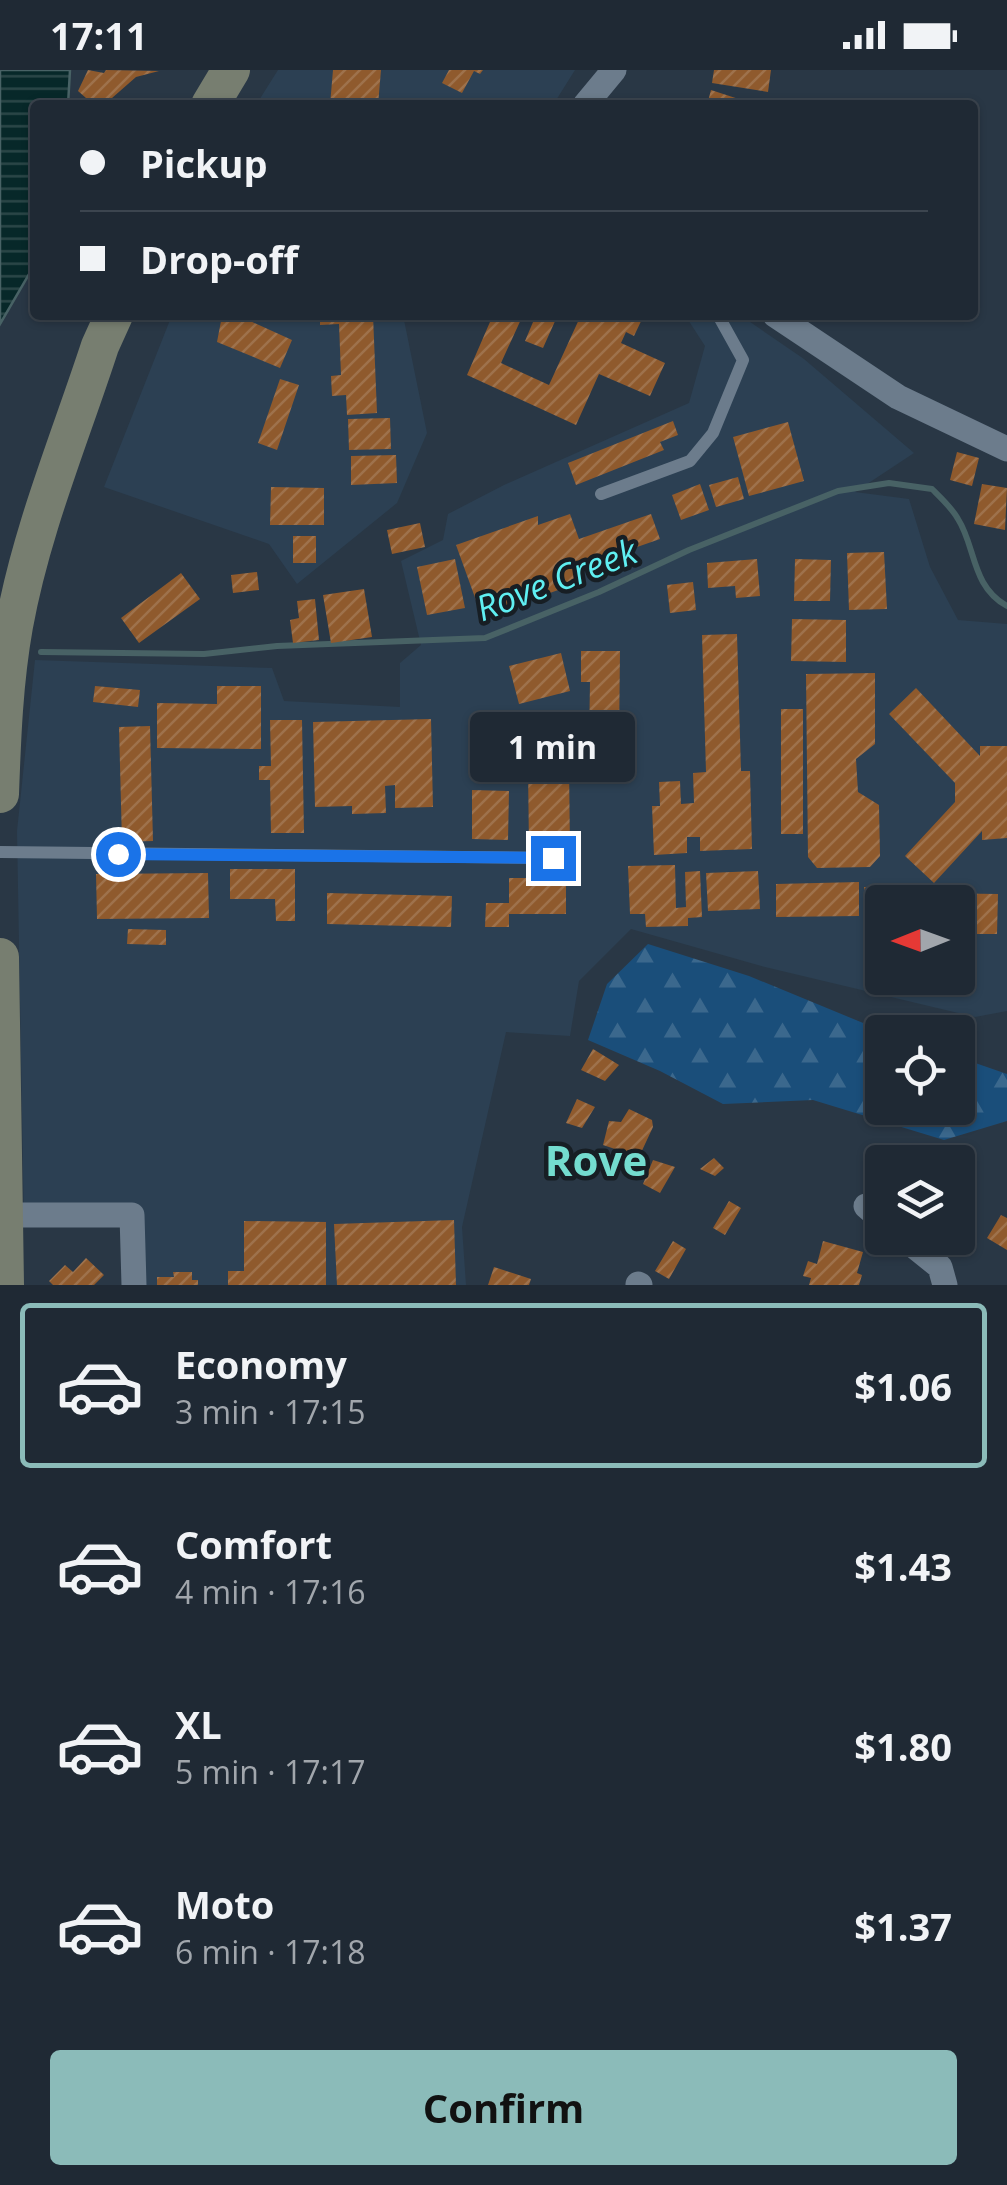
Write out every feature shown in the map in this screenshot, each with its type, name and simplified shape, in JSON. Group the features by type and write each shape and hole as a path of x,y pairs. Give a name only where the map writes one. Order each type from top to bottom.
{"main road":[{"path":"213,100 231,70"},
{"path":"0,794 4,696 28,564 112,320"},
{"path":"0,957 6,1285"}],"street":[{"path":"590,100 614,70"},
{"path":"782,320 898,397 1007,449"},
{"path":"5,1215 132,1215 134,1285"},
{"path":"926,1255 940,1266 945,1285"}],"lane":[{"path":"601,494 690,460 713,432 742,360 721,320"},
{"path":"0,852 553,858"}],"shaded area":[{"path":"0,70 70,70 68,100 30,100 30,273 0,324"},
{"path":"278,70 575,70 556,100 259,100"},
{"path":"170,320 404,320 427,433 397,503 297,584 269,544 104,487"},
{"path":"688,320 747,320 804,359 914,453 855,492 909,499 930,567 958,620 1007,624 1007,1011 975,1017 883,995 975,995 975,885 865,885 865,991 631,929 579,981 570,1036 506,1032 462,1227 466,1285 127,1285 126,1221 24,1225 17,831 35,660 272,668 284,701 400,707 400,663 421,645 401,561 443,540 448,514 689,403 705,346"}],"green space":[{"path":"648,944 749,976 865,1024 865,1116 813,1100 723,1104 588,1040 607,984"},
{"path":"975,1063 1007,1074 1007,1121 944,1140 895,1125 975,1125"}],"building":[{"path":"88,70 159,71 136,77 110,100 88,100 78,91"},
{"path":"333,70 381,70 378,100 330,100"},
{"path":"449,70 483,70 480,74 474,71 462,93 442,83"},
{"path":"714,70 771,70 768,92 712,83"},
{"path":"711,90 742,100 708,100"},
{"path":"248,320 292,340 280,368 217,342 221,321"},
{"path":"320,320 373,320 377,413 347,415 346,395 332,396 331,376 341,375 339,324 320,325"},
{"path":"491,320 521,320 501,363 549,385 579,320 642,320 634,336 626,332 621,343 665,363 650,396 599,374 576,425 467,375"},
{"path":"534,320 556,320 543,348 525,341"},
{"path":"280,379 299,385 277,450 258,443"},
{"path":"390,418 391,449 349,450 348,419"},
{"path":"673,421 678,435 660,442 664,450 576,485 568,463"},
{"path":"788,422 804,481 749,496 733,437"},
{"path":"957,452 979,458 972,486 950,480"},
{"path":"396,455 397,483 351,485 351,456"},
{"path":"738,477 744,499 716,507 709,485"},
{"path":"700,484 709,510 681,520 672,495"},
{"path":"982,484 1007,488 1005,530 974,524"},
{"path":"271,487 324,488 324,525 270,525"},
{"path":"570,514 579,539 651,514 660,539 577,568 581,582 482,617 456,545 538,516 538,525"},
{"path":"420,523 425,547 392,554 387,530"},
{"path":"293,536 316,536 316,563 293,563"},
{"path":"884,552 887,609 849,610 847,553"},
{"path":"455,559 465,608 427,615 417,567"},
{"path":"757,559 760,596 736,598 735,586 708,588 707,563"},
{"path":"795,559 831,560 830,601 794,601"},
{"path":"257,572 259,590 233,593 231,575"},
{"path":"181,573 200,599 139,643 121,618"},
{"path":"693,582 696,610 670,613 667,585"},
{"path":"364,589 372,637 331,643 323,595"},
{"path":"315,599 319,640 293,643 290,620 299,618 297,601"},
{"path":"792,619 846,620 846,662 791,661"},
{"path":"737,634 741,771 750,771 752,849 700,851 700,837 687,837 687,853 654,855 652,806 660,806 659,782 680,781 681,804 694,803 693,773 706,772 702,635"},
{"path":"581,651 620,651 619,742 589,741 590,682 581,682"},
{"path":"561,653 570,691 519,704 509,666"},
{"path":"875,673 875,744 856,759 858,792 879,805 880,856 870,867 817,868 808,857 806,674"},
{"path":"95,686 140,690 138,707 93,702"},
{"path":"217,686 261,686 261,749 157,748 157,703 217,704"},
{"path":"916,688 980,756 980,746 1007,746 1007,838 982,840 982,831 934,883 905,856 955,802 955,783 889,714"},
{"path":"781,709 803,709 803,834 781,834"},
{"path":"540,711 565,712 565,746 539,745"},
{"path":"431,719 433,807 395,808 395,785 385,786 386,813 352,814 352,806 315,807 313,722"},
{"path":"270,720 302,720 304,833 271,833 270,780 259,780 259,766 271,766"},
{"path":"150,726 153,841 122,842 119,727"},
{"path":"569,766 570,849 529,850 528,767"},
{"path":"472,790 509,791 508,840 472,839"},
{"path":"675,865 676,908 686,907 685,872 700,871 702,917 688,918 688,926 646,927 645,914 630,914 628,866"},
{"path":"230,869 295,869 295,921 276,921 275,899 230,899"},
{"path":"758,871 760,909 708,911 706,873"},
{"path":"208,873 209,918 97,919 96,874"},
{"path":"509,878 566,878 566,914 509,914 509,927 485,927 486,903 509,903"},
{"path":"859,882 859,916 776,917 776,884"},
{"path":"327,893 452,896 451,927 327,924"},
{"path":"975,894 998,894 997,934 975,934"},
{"path":"128,929 166,930 166,945 127,944"},
{"path":"593,1049 619,1065 605,1081 581,1070"},
{"path":"577,1099 595,1107 582,1128 566,1123"},
{"path":"629,1109 652,1120 653,1127 639,1157 603,1145 609,1121 621,1122"},
{"path":"714,1158 724,1168 715,1176 700,1169"},
{"path":"653,1160 675,1167 660,1193 643,1184"},
{"path":"729,1201 741,1208 725,1235 713,1228"},
{"path":"1001,1215 1007,1218 1007,1250 987,1238"},
{"path":"454,1220 456,1285 337,1285 334,1224"},
{"path":"244,1221 326,1222 326,1285 228,1285 228,1271 244,1271"},
{"path":"673,1241 686,1249 669,1279 655,1271"},
{"path":"823,1241 863,1252 857,1273 862,1275 859,1285 809,1285 811,1278 803,1276 808,1261 817,1264"},
{"path":"86,1258 104,1275 94,1285 53,1285 49,1281 65,1265 73,1272"},
{"path":"494,1267 531,1279 529,1285 488,1285"},
{"path":"173,1272 192,1272 192,1280 198,1280 198,1285 157,1285 157,1277 174,1277"}],"waterway":[{"name":"Rove Creek","path":"41,652 204,654 277,646 485,638 838,491 889,483 932,489 943,500 964,530 980,577 995,598 1007,606"}],"district":[{"name":"Rove","path":"596,1159"}],"route":[{"path":"118,854 553,858"}]}
